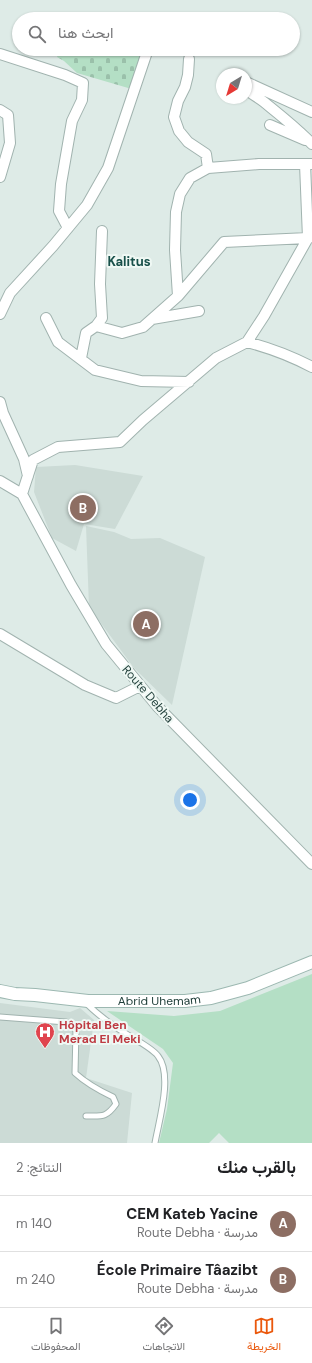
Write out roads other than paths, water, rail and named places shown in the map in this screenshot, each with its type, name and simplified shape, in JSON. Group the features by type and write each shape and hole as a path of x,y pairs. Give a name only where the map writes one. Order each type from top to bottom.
{"street":[{"path":"0,54 83,83 82,100 72,121 61,184 59,212 68,228"},
{"path":"0,314 10,293 53,246 87,205 108,168 146,56"},
{"path":"189,59 188,75 185,87 178,102 174,117 179,131 188,142 206,154 208,168"},
{"path":"252,85 312,112"},
{"path":"252,92 263,100 312,144"},
{"path":"0,110 8,115 10,143 0,177"},
{"path":"270,125 312,144"},
{"path":"0,481 22,494 33,460 58,447 120,442 143,420 216,358 247,342 264,316 310,237 309,164 259,164 208,168 190,178 180,194 176,212 175,250 178,296"},
{"path":"80,358 86,333 96,326 102,318 100,284 102,231"},
{"path":"96,326 122,333 143,327 178,296 224,242 310,237"},
{"path":"152,319 199,310"},
{"path":"46,318 58,342 95,370 141,381 189,382"},
{"path":"247,342 264,346 290,356 312,367"},
{"path":"0,402 3,413 24,459 28,477"},
{"name":"Route Debha","path":"22,494 71,585 106,644 157,706 312,864"},
{"path":"0,634 85,685 116,698 140,686"},
{"name":"Abrid Uhemam","path":"0,991 15,994 35,994 82,1000 185,1001 210,998 248,988 312,962"}],"lane":[{"path":"82,1000 95,1012 158,1055 163,1066 165,1080 155,1143"},
{"path":"0,1017 66,1022 76,1030 75,1073 96,1090 113,1097 116,1104 110,1113 103,1116 86,1116"}],"place":[{"name":"École Primaire Tâazibt","path":"83,508"},
{"name":"CEM Kateb Yacine","path":"146,624"},
{"name":"Hôpital Ben Merad El Meki","path":"45,1049"}],"district":[{"name":"Kalitus","path":"129,261"}]}
